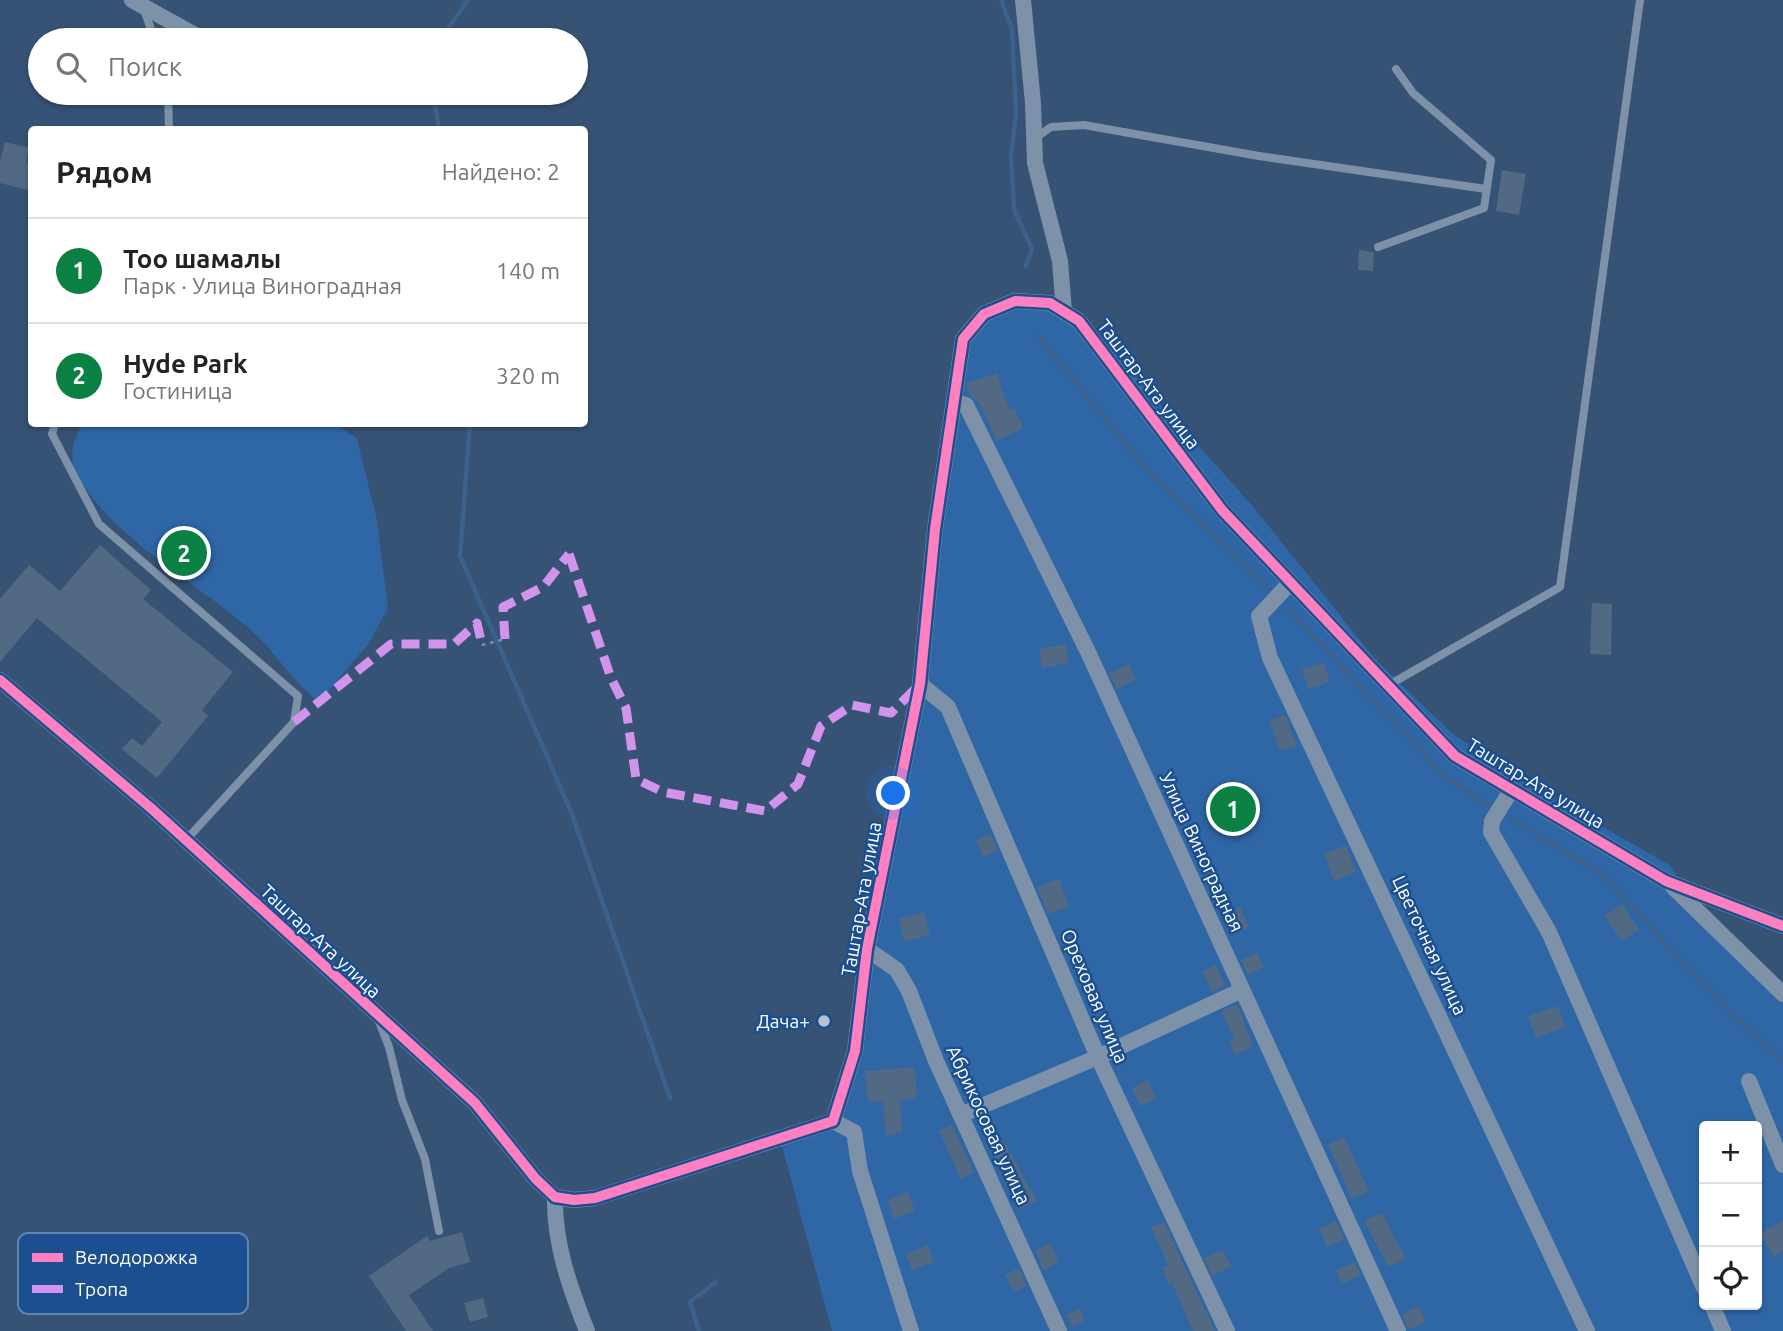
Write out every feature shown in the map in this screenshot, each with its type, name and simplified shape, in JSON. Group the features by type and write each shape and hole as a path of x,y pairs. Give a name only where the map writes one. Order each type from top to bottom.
{"street":[{"path":"1023,0 1035,163 1060,261 1064,312"},
{"path":"138,3 183,28"},
{"name":"Таштар-Ата улица","path":"833,1121 855,1051 867,949 920,684 935,529 963,339 984,314 1015,300 1050,303 1079,321 1222,510 1454,756 1666,881"},
{"name":"Улица Виноградная","path":"954,402 966,405 1089,654 1398,1331"},
{"name":"Цветочная улица","path":"1290,583 1259,616 1270,658 1587,1331"},
{"name":"Таштар-Ата улица","path":"0,680 186,840 377,1017 475,1103 535,1178 555,1197"},
{"name":"Ореховая улица","path":"920,684 948,707 1098,1057 1227,1331"},
{"path":"1512,789 1492,821 1491,832 1549,932 1699,1277"},
{"path":"1666,881 1783,926"},
{"path":"1666,881 1783,994"},
{"name":"Абрикосовая улица","path":"867,949 897,970 1059,1331"},
{"path":"963,1114 1098,1057 1242,990"},
{"path":"1749,1081 1783,1165"},
{"path":"587,1331 572,1294 554,1227 555,1197 574,1200 595,1198 833,1121 855,1132 860,1171 911,1331"},
{"path":"1714,1310 1723,1331"}],"lane":[{"path":"1387,685 1560,587 1640,0"},
{"path":"138,3 149,28"},
{"path":"1378,247 1483,208 1491,160 1413,93 1396,69"},
{"path":"168,105 169,126"},
{"path":"1034,139 1051,127 1084,125 1259,156 1486,189"},
{"path":"54,427 51,434 99,524 298,696 294,722 186,840"},
{"path":"377,1017 389,1046 402,1100 425,1159 439,1231"}],"path":[{"path":"482,645 505,639"}],"shaded area":[{"path":"1050,303 1079,321 1112,350 1251,504 1376,660 1453,734 1522,781 1670,865 1710,930 1783,1001 1783,1331 832,1331 780,1139 833,1121 920,684 963,339 984,314"},
{"path":"81,427 340,427 357,439 377,520 388,608 369,643 319,702 238,619 114,522 93,499 77,474 72,461 74,443"}],"building":[{"path":"5,142 28,148 28,190 0,183 0,161"},
{"path":"1502,170 1526,174 1519,215 1496,211"},
{"path":"1359,250 1374,252 1373,271 1358,270"},
{"path":"997,373 1009,410 1014,408 1023,428 997,441 980,404 970,395 967,383"},
{"path":"100,545 151,590 143,599 233,672 202,710 208,716 157,778 122,749 132,738 142,746 162,722 37,618 0,662 0,599 29,565 60,591"},
{"path":"1592,603 1612,604 1611,655 1590,654"},
{"path":"1066,644 1069,663 1042,668 1039,649"},
{"path":"1324,663 1330,682 1308,689 1302,669"},
{"path":"1129,664 1136,680 1117,689 1109,673"},
{"path":"1285,715 1297,746 1279,751 1270,720"},
{"path":"991,834 998,851 983,857 976,840"},
{"path":"1346,845 1356,872 1334,881 1324,854"},
{"path":"1059,879 1069,907 1048,914 1037,887"},
{"path":"1622,904 1639,930 1622,941 1604,916"},
{"path":"1240,907 1249,927 1231,935 1222,915"},
{"path":"924,912 930,935 904,942 899,919"},
{"path":"1257,953 1264,967 1248,975 1241,960"},
{"path":"1216,965 1225,986 1212,992 1202,971"},
{"path":"1237,1004 1253,1046 1235,1055 1229,1041 1234,1039 1221,1011"},
{"path":"1558,1006 1566,1027 1536,1038 1528,1016"},
{"path":"915,1067 917,1099 900,1100 902,1132 886,1136 883,1101 868,1102 865,1071"},
{"path":"1148,1080 1156,1099 1140,1106 1132,1088"},
{"path":"952,1125 974,1173 961,1179 939,1131"},
{"path":"1344,1137 1369,1191 1352,1199 1328,1145"},
{"path":"1005,1143 1037,1201 1018,1210 991,1150"},
{"path":"908,1192 915,1211 894,1219 887,1200"},
{"path":"1382,1213 1406,1259 1388,1267 1364,1220"},
{"path":"1783,1220 1783,1251 1774,1257 1762,1233"},
{"path":"1336,1221 1345,1239 1327,1247 1319,1229"},
{"path":"1164,1222 1215,1331 1193,1331 1172,1283 1169,1284 1162,1268 1168,1265 1151,1227"},
{"path":"462,1232 470,1262 449,1268 409,1295 433,1331 406,1331 369,1276 427,1236 430,1241"},
{"path":"1050,1243 1059,1262 1043,1270 1036,1250"},
{"path":"928,1245 934,1262 912,1270 906,1254"},
{"path":"1223,1250 1231,1267 1212,1276 1204,1258"},
{"path":"1355,1262 1361,1275 1342,1284 1336,1270"},
{"path":"1019,1268 1027,1286 1014,1292 1005,1275"},
{"path":"483,1298 488,1317 470,1322 464,1303"},
{"path":"1419,1306 1426,1322 1408,1330 1402,1314"},
{"path":"1079,1308 1085,1321 1072,1327 1066,1315"}],"waterway":[{"path":"448,28 468,0"},
{"path":"1001,0 1012,29 1016,114 1011,155 1014,210 1032,249 1026,266"},
{"path":"435,105 438,126"},
{"path":"1039,337 1150,473 1273,593"},
{"path":"470,427 460,556 572,814 670,1098"},
{"path":"1289,610 1444,776 1494,808"},
{"path":"1510,818 1602,874 1733,1016 1783,1060"},
{"path":"699,1331 690,1302 716,1282"}],"marked path":[{"path":"569,554 611,678 626,708 636,779 663,792 765,811 798,784 821,726 852,705 891,713 918,686"},
{"path":"505,639 503,607 543,587 569,554"},
{"path":"294,722 391,644 454,644 477,623 482,645"}],"cycle path":[{"path":"0,680 152,809 475,1103 535,1178 555,1197 574,1200 595,1198 833,1121 855,1051 867,949 920,684 935,529 963,339 984,314 1015,301 1050,303 1079,321 1222,510 1455,756 1666,881 1783,926"}],"place":[{"name":"Hyde Park","path":"184,553"},
{"name":"Тоо шамалы","path":"1233,809"},
{"name":"Дача+","path":"824,1021"}]}
